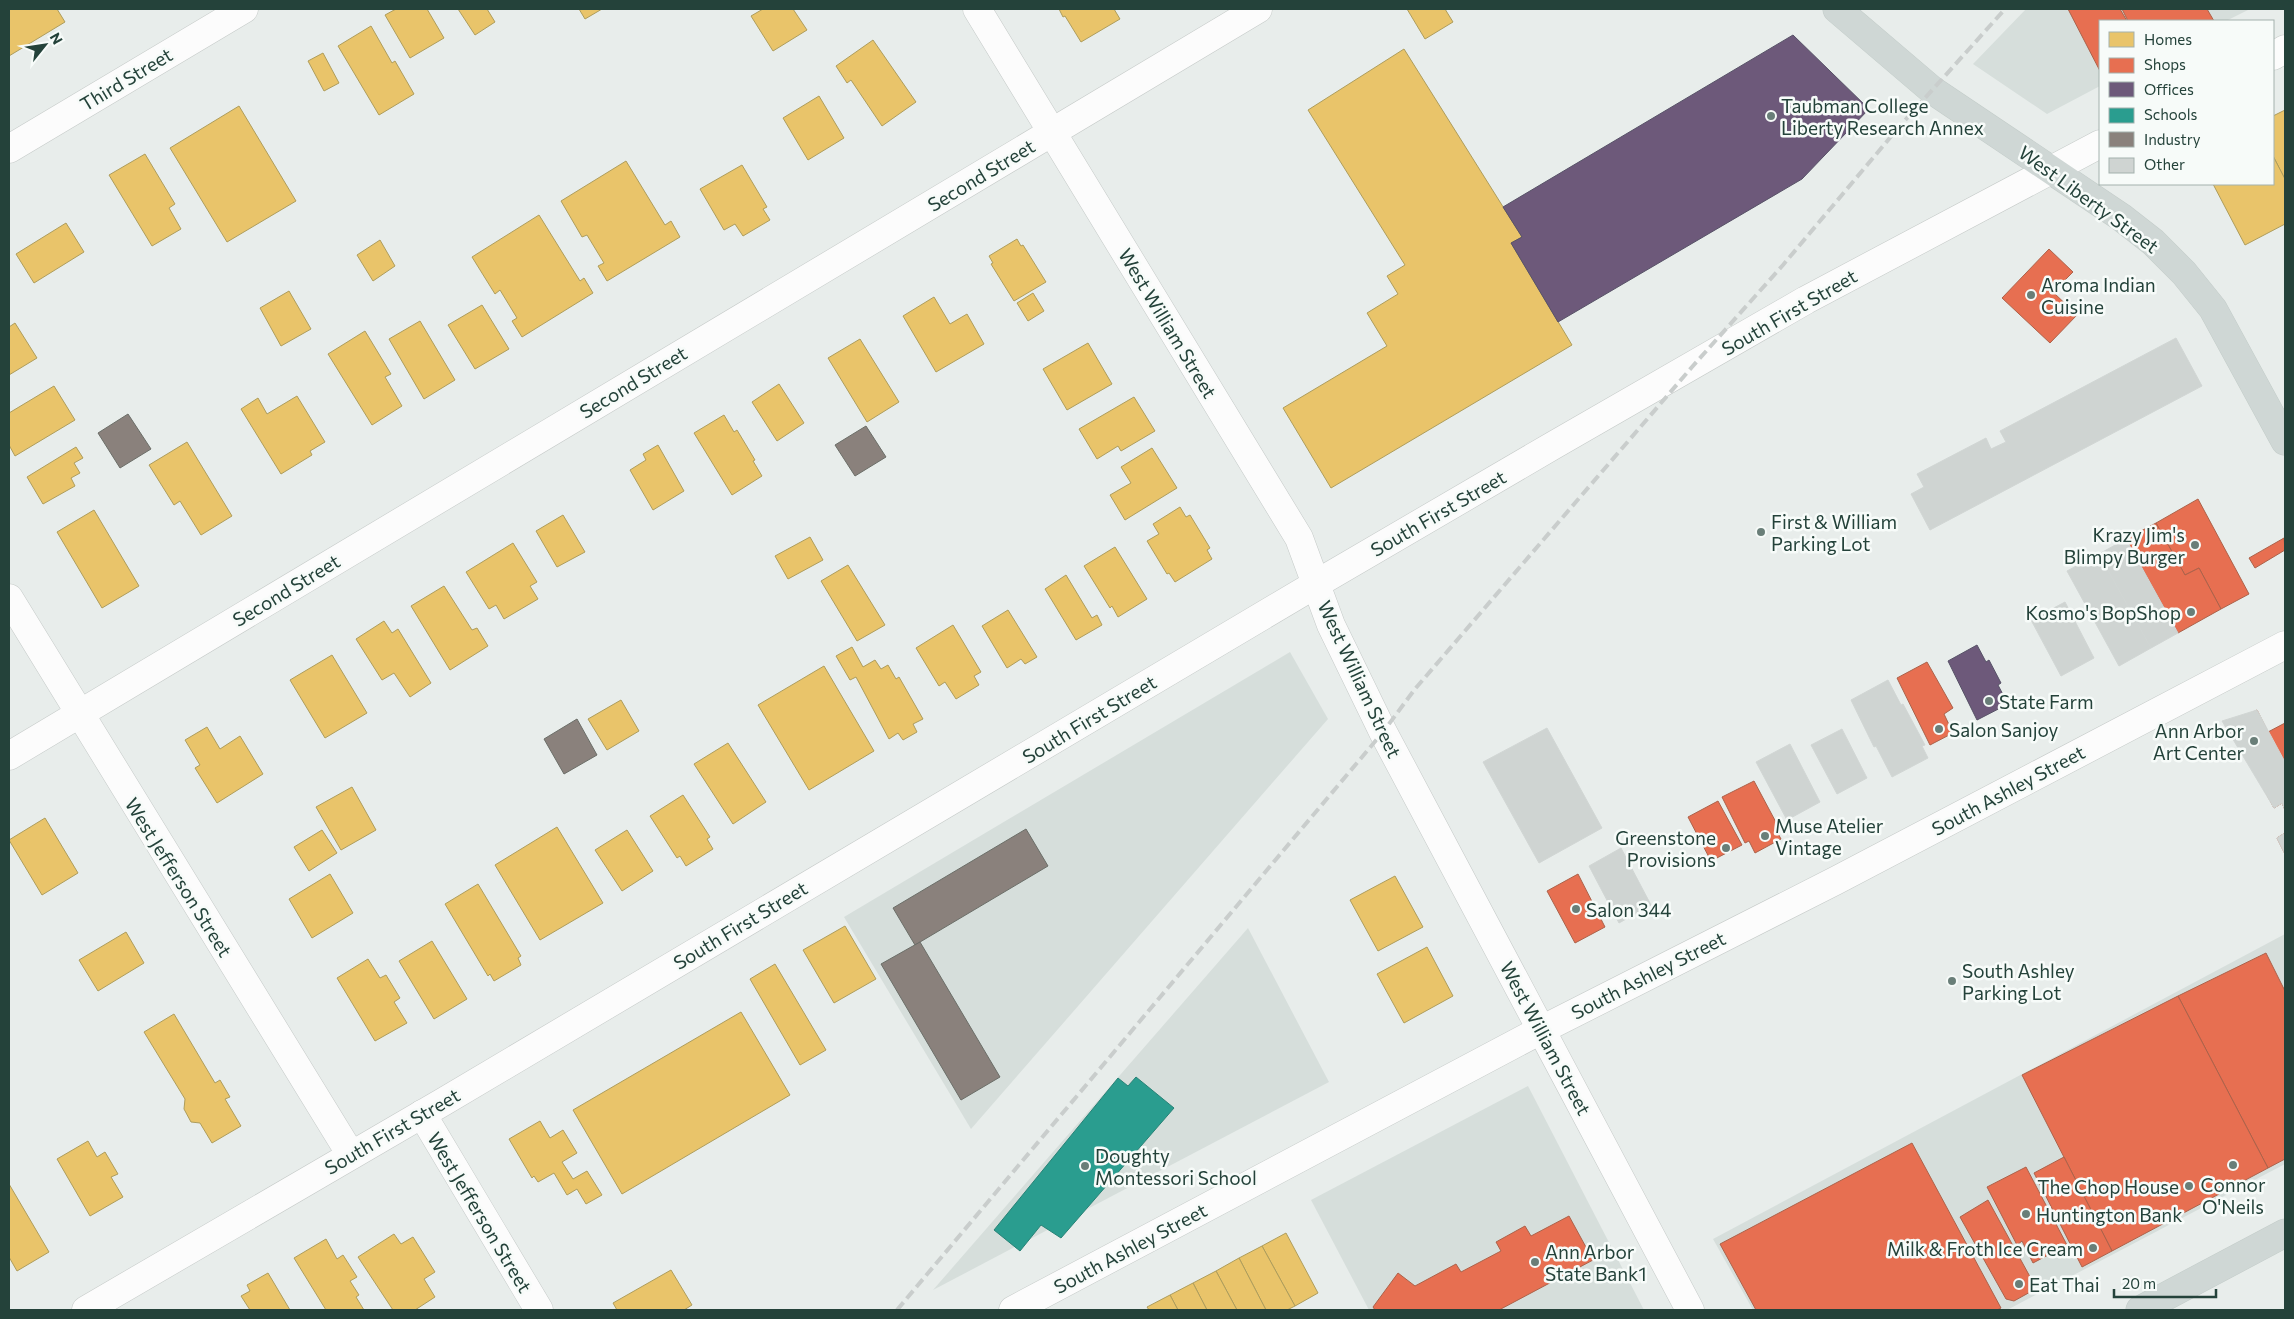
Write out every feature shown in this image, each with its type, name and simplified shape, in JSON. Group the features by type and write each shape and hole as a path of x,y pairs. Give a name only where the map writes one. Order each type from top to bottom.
{"main road":[{"name":"West Liberty Street","path":"1836,9 1932,90 2147,237 2184,273 2213,309 2285,441"},
{"path":"2140,1310 2285,1233"}],"street":[{"name":"Third Street","path":"9,149 244,9"},
{"name":"West William Street","path":"977,9 1299,538 1331,626 1383,732 1690,1310"},
{"name":"Second Street","path":"9,756 1258,9"},
{"path":"2274,55 2285,49"},
{"name":"South First Street","path":"86,1310 422,1114 1316,584 1806,300 2099,144"},
{"name":"West Jefferson Street","path":"9,598 351,1155"},
{"name":"South Ashley Street","path":"1013,1310 1541,1030 1835,881 2285,645"},
{"name":"West Jefferson Street","path":"422,1114 539,1310"}],"shaded area":[{"path":"2026,9 2250,9 2228,20 2099,20 2099,87 2047,114 1973,64"},
{"path":"1290,652 1328,719 971,1129 844,917"},
{"path":"1248,928 1329,1082 933,1290"},
{"path":"2285,934 2285,1164 2007,1310 1753,1310 1713,1239"},
{"path":"1528,1086 1644,1310 1369,1310 1311,1200"}],"building: Homes":[{"path":"9,9 57,9 65,22 9,56"},
{"path":"396,9 427,9 444,38 410,58 385,15"},
{"path":"458,9 487,9 495,22 475,35"},
{"path":"579,9 602,9 585,19"},
{"path":"763,9 793,9 807,30 773,51 751,16"},
{"path":"1059,9 1114,9 1120,19 1081,42"},
{"path":"1407,9 1445,9 1453,22 1425,39"},
{"path":"371,26 392,63 395,61 414,94 379,115 338,46"},
{"path":"873,40 916,102 882,126 851,80 847,83 836,66"},
{"path":"1404,49 1522,237 1511,243 1572,345 1331,488 1283,408 1387,346 1367,313 1398,294 1387,276 1405,265 1308,110"},
{"path":"323,53 339,83 324,91 308,61"},
{"path":"819,96 844,138 808,160 783,118"},
{"path":"239,106 296,201 227,242 170,148"},
{"path":"2285,110 2285,179 2274,158 2274,116"},
{"path":"145,154 175,204 169,208 181,229 152,246 109,175"},
{"path":"2274,158 2285,179 2285,224 2245,245 2214,185 2274,185"},
{"path":"626,161 665,225 671,221 680,237 607,281 598,266 604,263 587,235 582,237 561,201"},
{"path":"742,165 767,207 763,209 770,220 743,236 735,224 724,230 700,189"},
{"path":"539,215 580,281 584,278 593,293 522,337 512,321 517,318 500,290 495,294 472,257"},
{"path":"66,223 84,252 34,283 16,254"},
{"path":"1017,239 1021,246 1023,245 1046,282 1014,301 991,264 993,263 989,256"},
{"path":"380,240 395,266 373,281 357,255"},
{"path":"289,291 311,329 281,346 260,308"},
{"path":"1033,293 1044,311 1028,321 1017,303"},
{"path":"934,297 950,324 967,314 984,344 936,372 903,316"},
{"path":"482,305 509,349 475,369 448,325"},
{"path":"420,321 455,380 424,399 389,339"},
{"path":"15,323 37,358 9,375 9,327"},
{"path":"365,331 391,374 385,377 402,406 372,425 328,354"},
{"path":"860,339 899,402 867,422 828,358"},
{"path":"1088,343 1112,384 1067,410 1043,369"},
{"path":"779,384 804,423 777,441 752,402"},
{"path":"54,386 75,420 15,456 9,445 9,413"},
{"path":"297,396 325,442 310,451 312,455 281,474 241,409 258,398 267,414"},
{"path":"1134,397 1155,431 1121,451 1118,446 1097,459 1079,429"},
{"path":"724,415 734,432 737,430 762,476 732,495 694,433"},
{"path":"187,442 232,516 201,535 180,501 174,505 149,465"},
{"path":"658,445 684,491 653,510 630,470 646,460 643,454"},
{"path":"76,447 83,458 74,463 80,473 71,478 75,486 43,504 27,477"},
{"path":"1152,448 1177,488 1125,520 1110,495 1131,483 1121,467"},
{"path":"1180,507 1186,517 1190,515 1210,548 1207,550 1212,559 1175,582 1169,573 1167,574 1147,541 1159,534 1153,524"},
{"path":"94,510 139,586 102,608 57,532"},
{"path":"563,515 585,552 557,567 536,531"},
{"path":"810,537 823,560 788,579 775,556"},
{"path":"513,543 537,582 530,586 538,599 504,619 496,605 489,609 466,572"},
{"path":"1115,547 1147,599 1118,617 1112,606 1110,608 1084,566"},
{"path":"848,565 885,625 857,641 821,581"},
{"path":"1066,575 1092,618 1097,615 1102,625 1076,640 1045,589"},
{"path":"444,586 472,630 477,628 488,646 450,670 411,606"},
{"path":"1008,610 1037,657 1025,664 1021,659 1007,668 982,626"},
{"path":"384,621 392,633 398,629 431,683 410,697 394,673 382,680 356,639"},
{"path":"953,625 981,672 974,676 979,685 956,699 945,682 939,686 916,648"},
{"path":"852,647 863,667 875,660 881,669 888,665 896,679 899,677 923,719 913,724 917,732 903,740 898,733 889,739 856,677 850,680 836,656"},
{"path":"332,655 367,713 325,738 290,680"},
{"path":"824,666 874,751 809,790 758,705"},
{"path":"621,700 639,731 607,750 588,719"},
{"path":"207,727 220,749 240,736 263,774 217,803 195,768 200,765 185,740"},
{"path":"728,743 766,802 733,824 694,764"},
{"path":"352,787 376,830 341,850 316,807"},
{"path":"683,795 710,837 707,839 713,849 686,866 680,856 677,858 650,816"},
{"path":"45,818 78,873 42,895 9,840"},
{"path":"557,827 603,903 540,940 495,865"},
{"path":"322,830 337,853 309,871 294,847"},
{"path":"627,830 653,871 622,891 595,850"},
{"path":"330,874 353,913 312,938 289,899"},
{"path":"1395,876 1423,927 1378,951 1350,900"},
{"path":"478,884 521,956 518,958 521,965 494,981 490,974 488,976 445,904"},
{"path":"845,926 876,979 834,1003 803,950"},
{"path":"126,932 144,963 98,991 79,960"},
{"path":"432,941 467,999 434,1019 399,961"},
{"path":"1427,947 1453,996 1404,1023 1377,974"},
{"path":"368,959 380,978 386,975 400,998 394,1002 407,1023 375,1041 337,978"},
{"path":"775,964 826,1050 800,1065 750,979"},
{"path":"741,1012 790,1095 622,1194 573,1110"},
{"path":"174,1014 215,1083 220,1080 230,1097 225,1099 241,1126 212,1143 200,1123 191,1122 184,1109 185,1099 144,1032"},
{"path":"540,1121 550,1138 563,1130 577,1153 562,1162 573,1179 587,1171 602,1195 586,1204 577,1189 567,1195 554,1173 538,1182 534,1176 532,1178 509,1139"},
{"path":"88,1141 97,1157 105,1152 118,1174 111,1177 123,1197 90,1216 57,1159"},
{"path":"9,1184 49,1252 17,1271 9,1257"},
{"path":"1286,1233 1318,1293 1295,1306 1262,1246"},
{"path":"394,1234 401,1244 413,1237 435,1272 424,1279 435,1297 415,1310 393,1310 358,1257"},
{"path":"326,1239 337,1259 343,1255 357,1277 350,1281 359,1295 356,1297 364,1310 326,1310 294,1258"},
{"path":"1262,1246 1295,1306 1287,1310 1266,1310 1239,1258"},
{"path":"1239,1258 1266,1310 1237,1310 1216,1271"},
{"path":"671,1270 692,1305 684,1310 617,1310 613,1303"},
{"path":"1216,1271 1237,1310 1207,1310 1193,1283"},
{"path":"268,1273 290,1310 250,1310 241,1296 250,1291 247,1285"},
{"path":"1193,1283 1207,1310 1178,1310 1170,1295"},
{"path":"1170,1295 1178,1310 1149,1310 1147,1307"}],"building: Shops":[{"path":"2068,9 2120,9 2126,20 2099,20 2099,69"},
{"path":"2122,9 2207,9 2213,20 2128,20"},
{"name":"Aroma Indian Cuisine","path":"2049,249 2073,272 2053,292 2077,315 2050,343 2002,298"},
{"name":"Krazy Jim's Blimpy Burger","path":"2198,499 2249,594 2221,609 2199,568 2185,575 2156,523"},
{"path":"2156,523 2185,575 2199,568 2221,609 2178,633 2126,539"},
{"path":"2284,538 2285,550 2255,568 2249,558"},
{"path":"1927,662 1953,708 1944,714 1953,733 1930,745 1897,678"},
{"name":"Ann Arbor Art Center","path":"2257,710 2268,732 2285,723 2285,810 2282,803 2274,808 2229,725"},
{"path":"1754,781 1778,826 1775,828 1781,839 1755,853 1749,841 1745,843 1722,797"},
{"path":"1718,801 1742,845 1711,861 1688,817"},
{"path":"2285,833 2285,854 2277,838"},
{"name":"Salon 344","path":"1578,874 1605,927 1575,943 1547,891"},
{"path":"2266,953 2285,991 2285,1159 2268,1168 2178,996"},
{"path":"2178,996 2268,1168 2112,1251 2022,1075"},
{"path":"1912,1143 2001,1308 1997,1310 1756,1310 1720,1244"},
{"path":"2064,1157 2112,1251 2082,1267 2034,1173"},
{"name":"Huntington Bank","path":"2026,1167 2067,1245 2033,1263 2022,1241 2017,1245 1987,1187"},
{"path":"1988,1200 2034,1284 2032,1291 2014,1301 2006,1299 1960,1217"},
{"name":"Ann Arbor State Bank1","path":"1569,1216 1593,1260 1499,1310 1375,1310 1373,1307 1398,1273 1415,1286 1456,1264 1461,1272 1501,1251 1496,1242 1525,1226 1531,1236"}],"building: Offices":[{"path":"1793,35 1869,109 1802,179 1558,322 1511,243 1522,237 1503,207"},
{"path":"1977,645 1986,662 1989,660 2001,683 1998,685 2008,704 1977,720 1948,661"}],"building: Schools":[{"name":"Doughty Montessori School","path":"1136,1077 1174,1108 1061,1238 1041,1225 1020,1251 994,1230 1118,1078 1128,1086"}],"building: Industry":[{"path":"128,414 151,449 120,468 98,433"},
{"path":"866,426 886,457 855,476 835,445"},
{"path":"577,719 597,755 564,774 544,739"},
{"path":"1026,829 1048,866 915,945 893,908"},
{"path":"920,942 1000,1077 961,1100 881,964"}],"building: Other":[{"path":"2176,338 2202,386 1930,530 1911,494 1924,487 1917,474 1986,438 1991,449 2006,442 2000,431"},
{"path":"2126,539 2178,633 2151,648 2099,554"},
{"path":"2099,554 2151,648 2119,666 2067,571"},
{"path":"2065,602 2094,658 2061,676 2031,620"},
{"path":"1888,680 1925,745 1922,746 1928,758 1892,777 1876,746 1874,747 1851,700"},
{"name":"Ann Arbor Art Center","path":"2257,710 2285,762 2285,810 2282,803 2274,808 2222,721"},
{"path":"1547,728 1602,828 1539,863 1483,762"},
{"path":"1842,729 1867,778 1837,794 1811,745"},
{"path":"1790,744 1820,802 1787,820 1756,762"},
{"path":"2285,833 2285,854 2277,838"},
{"path":"1621,848 1651,905 1619,923 1589,866"}],"railway":[{"path":"897,1310 1383,732 1415,689 1692,367 1783,265 1899,127 2005,9"}],"place":[{"name":"Taubman College Liberty Research Annex","path":"1771,116"},
{"name":"Aroma Indian Cuisine","path":"2031,295"},
{"name":"First & William Parking Lot","path":"1761,532"},
{"name":"Krazy Jim's Blimpy Burger","path":"2195,545"},
{"name":"Kosmo's BopShop","path":"2191,612"},
{"name":"State Farm","path":"1989,701"},
{"name":"Salon Sanjoy","path":"1939,729"},
{"name":"Ann Arbor Art Center","path":"2254,741"},
{"name":"Muse Atelier Vintage","path":"1765,836"},
{"name":"Greenstone Provisions","path":"1726,848"},
{"name":"Salon 344","path":"1576,909"},
{"name":"South Ashley Parking Lot","path":"1952,981"},
{"name":"Connor O'Neils","path":"2233,1165"},
{"name":"Doughty Montessori School","path":"1085,1166"},
{"name":"The Chop House","path":"2189,1186"},
{"name":"Huntington Bank","path":"2026,1214"},
{"name":"Milk & Froth Ice Cream","path":"2093,1248"},
{"name":"Ann Arbor State Bank1","path":"1535,1262"},
{"name":"Eat Thai","path":"2019,1284"}]}
